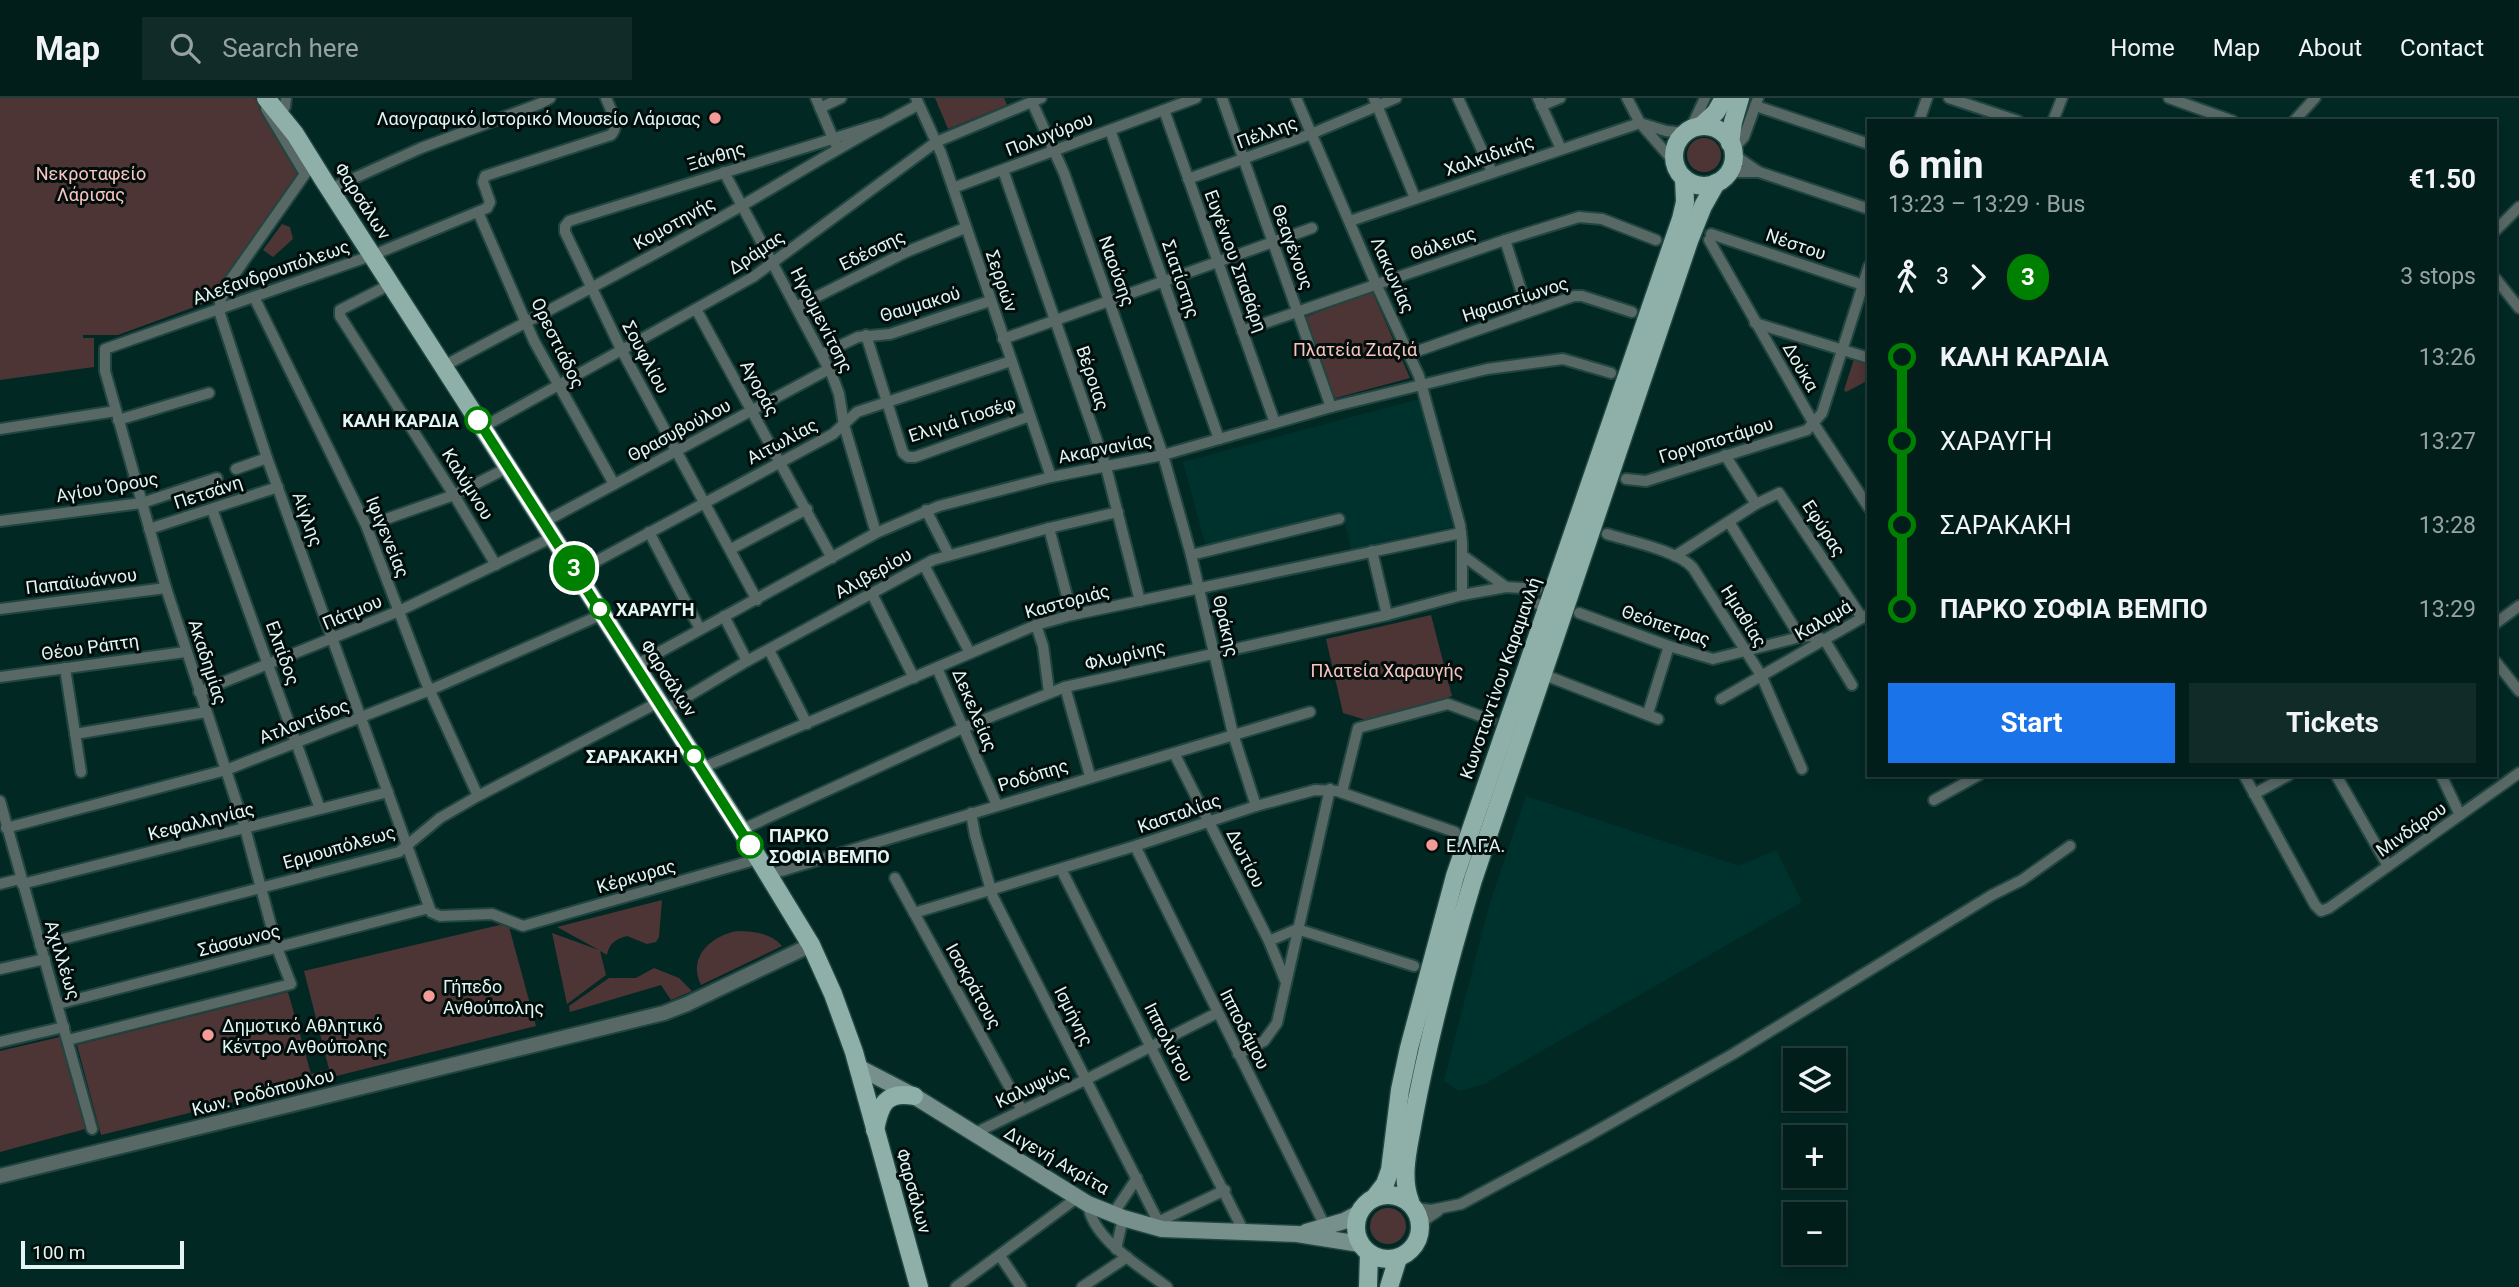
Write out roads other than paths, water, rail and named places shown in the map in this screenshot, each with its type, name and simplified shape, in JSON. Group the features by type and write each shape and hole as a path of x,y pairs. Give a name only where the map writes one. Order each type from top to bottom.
{"main road":[{"name":"Κωνσταντίνου Καραμανλή","path":"1376,1197 1390,1170 1400,1090 1409,1048 1451,888 1550,574 1681,219 1685,202 1676,146 1716,112 1724,98"},
{"path":"1364,1248 1383,1260 1398,1258 1413,1247 1419,1231 1419,1218 1406,1180 1408,1155 1418,1093 1441,994 1477,867 1549,677 1689,241 1703,206 1728,160 1734,116 1751,101"},
{"name":"Φαρσάλων","path":"278,102 308,166 330,189 373,255 702,768 811,945 858,1066 919,1287"},
{"path":"1692,130 1716,129 1728,160"},
{"path":"1679,170 1690,182 1703,186 1728,160"},
{"name":"Διγενή Ακρίτα","path":"858,1066 975,1133 1083,1200 1118,1216 1161,1225 1297,1234 1364,1248"},
{"path":"875,1130 886,1101 895,1095 914,1097"},
{"path":"1368,1287 1364,1248 1356,1227 1359,1213 1376,1197 1398,1194 1413,1204"},
{"name":"Διγενή Ακρίτα","path":"1297,1234 1344,1221 1359,1213"},
{"path":"1389,1287 1398,1258"}],"street":[{"path":"219,309 229,282 308,166 259,98"},
{"path":"330,189 421,148 551,98"},
{"path":"478,212 487,208 490,202 483,182 485,176 611,135 616,125 606,98"},
{"path":"835,143 818,103 841,98"},
{"path":"1007,98 1012,110"},
{"name":"Πολυγύρου","path":"953,188 1196,98"},
{"name":"Θεαγένους","path":"1222,98 1331,407"},
{"name":"Λακωνίας","path":"1296,98 1422,386 1461,533 1462,595"},
{"name":"Πέλλης","path":"1188,179 1311,134 1376,102 1396,98"},
{"path":"1458,98 1492,172"},
{"path":"1560,98 1539,102 1561,149"},
{"path":"1627,98 1640,123 1679,170"},
{"name":"Κωνσταντίνου Καραμανλή","path":"1692,130 1705,98"},
{"path":"1920,119 1927,98"},
{"path":"1949,98 2012,119"},
{"path":"2054,119 2062,98"},
{"path":"2169,98 2227,119"},
{"path":"2296,119 2315,98"},
{"name":"Δράμας","path":"483,427 773,264 936,142 1037,100"},
{"name":"Ναούσης","path":"1037,100 1163,455"},
{"path":"1751,101 1867,143"},
{"name":"Κομοτηνής","path":"444,366 743,205 835,143 880,124 917,102"},
{"name":"Σερρών","path":"917,102 953,188 1051,477"},
{"path":"1376,102 1415,198"},
{"name":"Ευγένιου Σπαθάρη","path":"1164,110 1275,423"},
{"path":"1640,123 1662,130 1692,130"},
{"name":"Χαλκιδικής","path":"1350,221 1640,123"},
{"name":"Σιατίστης","path":"1110,130 1219,439"},
{"name":"Ξάνθης","path":"565,226 569,221 724,172 835,143"},
{"path":"1728,160 1867,208"},
{"path":"1728,160 1759,172"},
{"name":"Βέροιας","path":"1003,170 1106,467 1140,601"},
{"name":"Ηγουμενίτσης","path":"724,172 829,369 839,394 844,425 876,533"},
{"path":"2497,229 2519,207"},
{"name":"Αλεξανδρουπόλεως","path":"105,349 373,255 478,212"},
{"name":"Ορεστιάδος","path":"478,212 526,322 557,384 614,484"},
{"name":"Θάλειας","path":"1242,331 1579,217 1592,217 1656,240"},
{"name":"Σουφλίου","path":"565,226 565,232 621,349 757,600"},
{"name":"Εδέσσης","path":"796,307 906,252 965,228"},
{"path":"1003,339 1312,228"},
{"name":"Νέστου","path":"1710,237 1866,286"},
{"name":"Δούκα","path":"1710,237 1755,323 1814,424 1867,506"},
{"path":"1505,240 1528,312"},
{"path":"2497,280 2519,308"},
{"name":"Καλύμνου","path":"391,284 340,310 340,316 496,565"},
{"path":"1814,424 1822,413 1866,286"},
{"name":"Ηφαιστίωνος","path":"1409,354 1574,296 1582,296 1632,312"},
{"name":"Ιφιγενείας","path":"254,297 366,525 430,690 478,796"},
{"name":"Θαυμακού","path":"822,354 866,335 890,334 990,301"},
{"name":"Αίγλης","path":"219,309 267,458 429,908"},
{"name":"Αγοράς","path":"696,309 832,558"},
{"path":"1755,323 1867,357"},
{"name":"Ελιγιά Γιοσέφ","path":"866,335 903,453 908,457 915,457 1030,416"},
{"name":"Ακαδημίας","path":"68,1040 291,984 277,948 245,828 166,588 105,371 105,349"},
{"name":"Ακαρνανίας","path":"636,665 876,533 926,510 1051,477 1163,455 1331,407 1487,369 1553,359 1574,361 1611,373"},
{"name":"Αιτωλίας","path":"576,572 833,434 857,412 1011,361"},
{"name":"Θρασυβούλου","path":"549,529 614,484 829,369"},
{"path":"0,429 117,415 209,393"},
{"name":"Γοργοποτάμου","path":"1626,479 1646,481 1795,435 1814,424"},
{"name":"Θράκης","path":"1163,455 1191,555 1233,734 1256,806"},
{"path":"1675,556 1756,505 1725,455"},
{"path":"236,469 267,458"},
{"path":"388,518 454,495 509,467"},
{"name":"Αγίου Όρους","path":"0,521 142,502 217,478"},
{"name":"Πετσάνη","path":"149,529 278,487"},
{"path":"1859,493 1867,487"},
{"name":"Εφύρας","path":"1756,505 1779,493 1865,616"},
{"name":"Ελπίδος","path":"212,509 320,809"},
{"path":"731,549 807,509"},
{"path":"926,510 949,555"},
{"name":"Αλιβερίου","path":"662,706 924,565 949,555 1118,512"},
{"path":"1191,555 1339,519"},
{"path":"1729,522 1800,636"},
{"path":"1049,528 1072,615"},
{"name":"Πάτμου","path":"199,692 399,611 496,565 549,529"},
{"path":"649,532 700,629"},
{"name":"Καστοριάς","path":"702,768 1036,625 1072,615 1461,533"},
{"name":"Ημαθίας","path":"1607,534 1675,556 1688,562 1693,568 1761,675 1802,769"},
{"path":"1372,551 1387,615"},
{"path":"1462,555 1506,587"},
{"path":"924,565 970,653"},
{"name":"Φλωρίνης","path":"741,830 963,728 1065,687 1387,615 1462,595 1506,587 1537,589"},
{"name":"Παπαϊωάννου","path":"0,609 166,588"},
{"path":"872,594 914,678"},
{"path":"2497,622 2519,606"},
{"name":"Θεόπετρας","path":"1579,612 1713,659 1800,636 1824,639"},
{"name":"Ατλαντίδος","path":"6,828 226,770 430,690 603,614"},
{"path":"724,616 747,661"},
{"name":"Καλαμά","path":"1721,699 1865,616"},
{"path":"1036,625 1043,646 1049,692"},
{"path":"1824,639 1852,685"},
{"path":"1649,710 1670,646"},
{"path":"769,650 807,724"},
{"name":"Θέου Ράπτη","path":"0,677 185,652"},
{"path":"2497,663 2519,691"},
{"path":"65,668 81,772"},
{"name":"Δεκελείας","path":"937,668 997,805"},
{"path":"1549,677 1658,719"},
{"path":"1065,687 1090,776"},
{"path":"1342,792 1358,728 1448,704 1491,720"},
{"name":"Ερμουπόλεως","path":"40,946 399,852 440,818 478,796 662,706"},
{"path":"75,734 206,712"},
{"name":"Ροδόπης","path":"763,867 971,813 1310,712"},
{"name":"Δωτίου","path":"1174,753 1269,941 1285,980"},
{"name":"Μινδάρου","path":"2254,794 2315,905 2321,911 2519,774"},
{"path":"1934,800 1975,777"},
{"path":"2245,777 2254,794 2285,777"},
{"path":"2337,777 2388,866"},
{"path":"2442,777 2460,815"},
{"path":"1238,1054 1264,1041 1274,1030 1330,789"},
{"name":"Κασταλίας","path":"914,913 1315,790 1330,789 1342,792 1455,832"},
{"name":"Κεφαλληνίας","path":"0,884 21,882 388,792"},
{"name":"Αχιλλέως","path":"0,802 92,1129"},
{"name":"Ισμήνης","path":"971,813 990,890 1161,1225"},
{"name":"Ιπποδάμου","path":"1135,846 1325,1226"},
{"path":"1413,1204 1431,1210 1461,1204 1587,1137 1695,1076 1992,895 2022,880 2070,846"},
{"name":"Κέρκυρας","path":"429,908 440,916 492,914 523,926 763,867"},
{"name":"Ιππολύτου","path":"1061,869 1244,1231"},
{"name":"Ισοκράτους","path":"895,878 1022,1110"},
{"name":"Σάσσωνος","path":"58,1004 429,908"},
{"path":"1269,941 1297,929 1414,966"},
{"name":"Κων. Ροδόπουλου","path":"0,1176 663,1013 688,1004 811,945"},
{"path":"0,969 45,959"},
{"name":"Καλυψώς","path":"975,1133 1217,1013"},
{"path":"0,1042 64,1027"},
{"path":"1116,1248 1118,1216 1137,1178"},
{"path":"1161,1225 1225,1190"},
{"path":"956,1287 1083,1200 1093,1221 1116,1248 1167,1287"},
{"path":"1419,1231 1426,1219 1444,1208"},
{"path":"1000,1256 1021,1287"},
{"path":"1082,1287 1127,1257"}],"place":[{"name":"Λαογραφικό Ιστορικό Μουσείο Λάρισας","path":"715,118"},
{"name":"ΚΑΛΗ ΚΑΡΔΙΑ","path":"478,420"},
{"name":"ΧΑΡΑΥΓΗ","path":"600,609"},
{"name":"ΣΑΡΑΚΑΚΗ","path":"694,756"},
{"name":"ΠΑΡΚΟ ΣΟΦΙΑ ΒΕΜΠΟ","path":"750,845"},
{"name":"Ε.Λ.Γ.Α.","path":"1432,845"},
{"name":"Γήπεδο Ανθούπολης","path":"429,996"},
{"name":"Δημοτικό Αθλητικό Κέντρο Ανθούπολης","path":"208,1035"}],"park label":[{"name":"Νεκροταφείο Λάρισας","path":"91,183"},
{"name":"Πλατεία Ζιαζιά","path":"1355,349"},
{"name":"Πλατεία Χαραυγής","path":"1387,670"}]}
